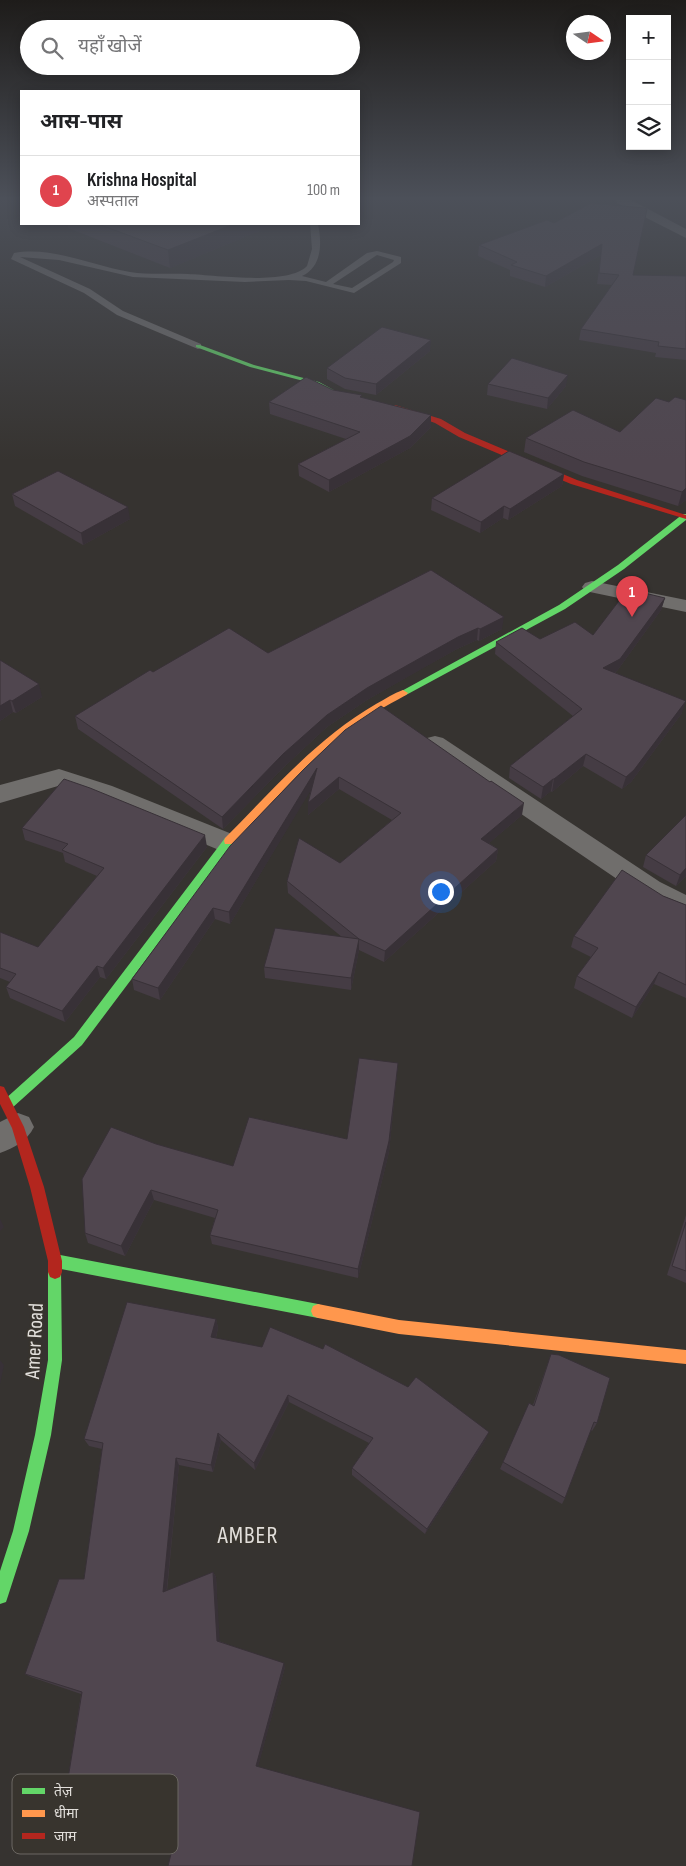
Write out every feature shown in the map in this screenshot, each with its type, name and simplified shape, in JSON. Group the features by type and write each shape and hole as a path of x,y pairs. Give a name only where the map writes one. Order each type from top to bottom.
{"street":[{"path":"198,346 252,366 317,383 340,395 348,396"},
{"path":"381,403 438,422 462,435 574,482 686,517"},
{"path":"8,1124 78,1041 228,843 294,774 336,735 381,706 562,607 621,567 686,517"},
{"path":"592,587 686,606"},
{"path":"381,706 651,890 686,908"},
{"path":"0,794 59,777 103,792 228,843"},
{"name":"Amer Road","path":"0,1091 8,1124 37,1187 55,1261 55,1360 43,1435 21,1531 0,1596"},
{"path":"55,1261 399,1327 686,1357"}],"lane":[{"path":"79,287 120,314 198,346"},
{"path":"336,287 354,291 360,287"}],"building":[{"path":"610,287 686,287 686,349 658,346 659,342 581,329"},
{"path":"382,327 431,340 376,384 345,378 327,368"},
{"path":"512,358 568,375 548,398 488,384"},
{"path":"306,377 333,390 362,395 360,397 431,415 410,436 329,480 298,464 360,432 269,402"},
{"path":"675,397 686,400 686,488 682,492 584,462 526,438 573,410 620,432 656,398 669,402"},
{"path":"509,451 564,474 510,509 504,506 481,522 432,498"},
{"path":"58,471 128,507 81,533 12,494"},
{"path":"431,570 504,617 458,637 367,688 327,715 283,754 222,817 75,716 150,670 153,672 229,628 268,653"},
{"path":"628,589 665,598 620,659 603,668 686,701 634,770 626,777 586,754 543,787 510,766 582,709 496,642 522,628 540,639 575,622 593,635"},
{"path":"0,660 39,684 12,701 10,700 0,706"},
{"path":"381,706 490,782 524,803 481,839 498,849 385,951 359,939 287,881 299,838 340,863 401,813 339,777 308,803 317,768 229,912 213,908 158,988 132,979 230,846 304,769 345,730"},
{"path":"64,779 205,835 103,968 97,966 62,1011 6,987 16,974 0,968 0,932 38,947 104,868 62,850 68,844 22,828"},
{"path":"686,815 686,868 680,875 646,855"},
{"path":"622,870 663,896 686,905 686,985 659,972 636,1007 577,976 598,948 574,936"},
{"path":"275,928 359,939 351,978 264,967"},
{"path":"359,1058 398,1063 389,1141 358,1269 210,1235 218,1210 151,1190 121,1246 85,1233 82,1179 111,1127 156,1144 233,1166 249,1117 347,1139"},
{"path":"686,1222 686,1271 672,1266"},
{"path":"127,1302 216,1319 211,1337 262,1347 270,1327 323,1349 325,1344 408,1387 416,1377 489,1432 427,1529 352,1468 373,1438 288,1395 254,1463 218,1433 211,1465 176,1458 163,1592 213,1572 217,1641 284,1663 256,1766 420,1812 412,1866 168,1866 171,1854 178,1854 178,1774 69,1774 82,1692 25,1674 59,1579 84,1579 103,1443 84,1439"},
{"path":"551,1354 559,1355 610,1378 597,1423 594,1422 565,1498 503,1462 529,1403 534,1406"}],"traffic: fast":[{"path":"198,346 252,366 317,383 338,394"},
{"path":"403,693 562,607 621,567 686,516"},
{"path":"8,1104 78,1041 229,841"},
{"path":"55,1261 318,1311"},
{"path":"0,1596 21,1531 43,1435 55,1360 55,1272"}],"traffic: slow":[{"path":"229,841 294,774 335,736 359,718 403,693"},
{"path":"318,1311 399,1327 686,1357"}],"traffic: jam":[{"path":"395,407 438,421 462,435 574,482 685,517"},
{"path":"0,1091 18,1127 37,1187 55,1261 55,1272"}],"place":[{"name":"Krishna Hospital","path":"632,617"}],"district":[{"name":"AMBER","path":"248,1535"}]}
